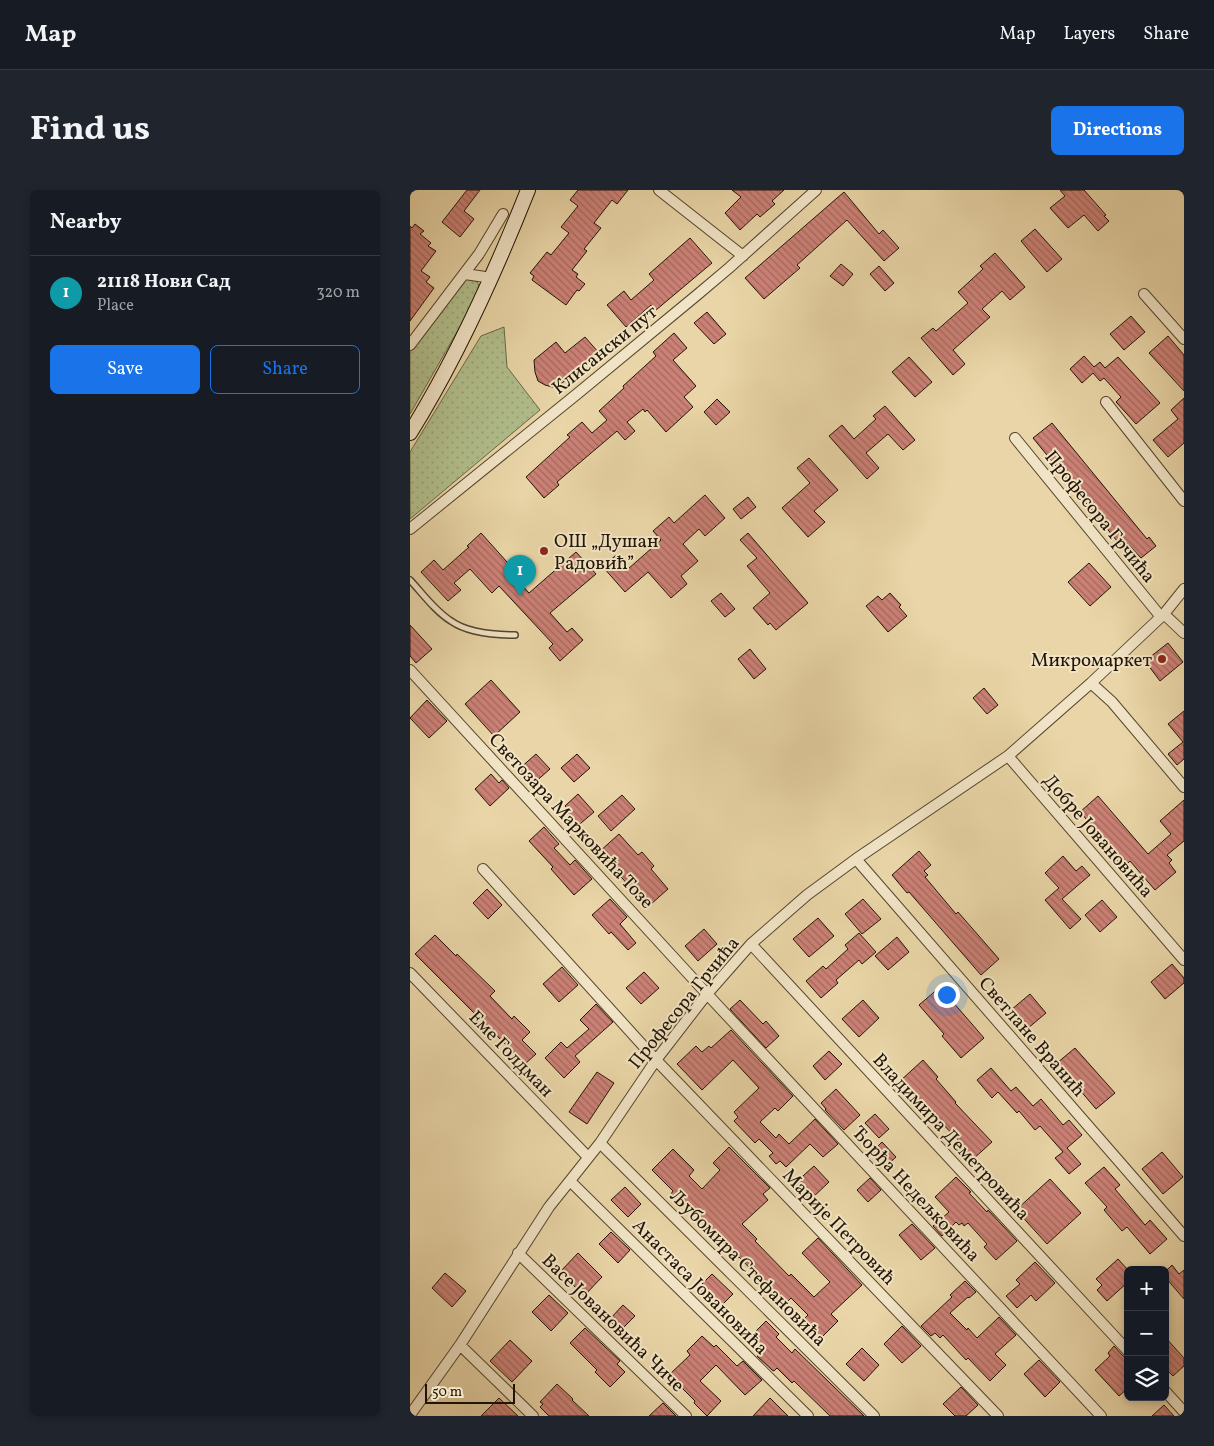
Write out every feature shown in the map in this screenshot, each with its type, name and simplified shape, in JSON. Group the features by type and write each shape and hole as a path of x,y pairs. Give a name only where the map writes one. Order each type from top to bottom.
{"main road":[{"path":"410,432 443,376 492,278 528,190"}],"street":[{"path":"659,190 743,256"},
{"name":"Клисански пут","path":"410,529 743,256 816,190"},
{"path":"410,345 480,254 503,214"},
{"path":"465,274 492,278"},
{"path":"1144,294 1184,339"},
{"path":"1106,402 1184,501"},
{"name":"Професора Грчића","path":"1015,438 1162,615"},
{"name":"Професора Грчића","path":"411,1415 460,1345 549,1207 600,1142 656,1060 707,994 751,944 807,895 1008,756 1091,683 1162,615 1184,589"},
{"path":"1162,615 1184,633"},
{"name":"Светозара Марковића Тозе","path":"410,670 707,994"},
{"path":"1091,683 1112,702 1184,787"},
{"name":"Добре Јовановића","path":"1008,756 1184,960"},
{"name":"Светлане Вранић","path":"856,860 1184,1236"},
{"name":"Марије Петровић","path":"483,869 656,1060 998,1416"},
{"name":"Владимира Деметровића","path":"751,944 1124,1347"},
{"name":"Еме Голдман","path":"410,973 588,1157"},
{"name":"Ђорђа Недељковића","path":"707,994 1101,1416"},
{"name":"Љубомира Стефановића","path":"600,1142 874,1416"},
{"name":"Анастаса Јовановића","path":"570,1181 808,1416"},
{"name":"Васе Јовановића Чиче","path":"518,1253 686,1416"},
{"path":"460,1345 533,1416"},
{"path":"1169,1396 1184,1412"}],"lane":[{"path":"410,580 442,615 456,624 472,630 502,635 515,635"}],"green space":[{"path":"463,279 476,281 479,285 478,291 470,309 410,414 410,351"},
{"path":"504,327 507,367 540,410 410,519 410,452 481,336"}],"building":[{"path":"467,190 480,190 464,211 474,219 460,237 442,222"},
{"path":"578,190 628,190 617,204 612,200 594,223 601,228 584,249 587,251 572,270 578,274 576,277 585,284 579,291 577,290 566,305 532,280 534,276 530,273 547,252 551,255 569,233 561,227 578,206 570,200"},
{"path":"732,190 784,190 772,201 775,204 760,217 757,214 740,230 725,213 741,197"},
{"path":"1060,190 1084,190 1109,221 1098,231 1084,215 1068,228 1050,208 1065,196"},
{"path":"844,192 879,234 883,230 899,248 884,261 847,220 797,265 800,268 764,299 745,278"},
{"path":"415,224 424,231 420,234 431,243 428,246 436,251 421,271 430,277 426,282 434,288 410,321 410,226 412,228"},
{"path":"1035,229 1062,259 1047,272 1021,241"},
{"path":"690,238 712,263 656,310 651,305 626,327 607,305 624,291 631,300 654,280 649,274"},
{"path":"995,253 1025,287 1010,300 1002,291 982,309 990,317 953,350 965,364 953,375 921,338 933,328 936,331 968,303 958,292 983,269 980,266"},
{"path":"841,264 853,274 843,286 830,276"},
{"path":"879,266 894,283 885,291 870,274"},
{"path":"707,312 726,334 714,344 694,323"},
{"path":"1131,316 1145,332 1124,350 1110,334"},
{"path":"674,333 687,348 673,360 696,386 684,397 693,407 666,432 647,410 645,412 643,409 627,422 635,431 625,440 617,431 557,482 559,485 544,498 526,477 570,437 567,435 582,422 592,433 607,420 599,411 656,356 653,352"},
{"path":"1168,336 1184,355 1184,391 1149,353"},
{"path":"585,337 599,353 556,388 538,381 534,360 556,342 565,353"},
{"path":"1084,356 1094,367 1100,362 1105,368 1118,357 1160,403 1136,424 1116,402 1121,397 1104,378 1100,381 1093,373 1082,383 1070,369"},
{"path":"909,357 932,382 915,397 892,372"},
{"path":"1184,398 1184,443 1168,457 1153,440 1178,419 1171,410"},
{"path":"717,399 730,412 716,425 704,412"},
{"path":"885,406 915,440 903,450 888,434 866,453 879,468 867,479 829,436 842,425 854,439 876,419 873,416"},
{"path":"1052,423 1147,539 1149,537 1156,546 1141,558 1127,543 1122,547 1033,438"},
{"path":"809,458 838,490 814,511 825,522 808,537 782,508 810,483 797,468"},
{"path":"705,495 725,518 705,536 699,529 683,544 698,561 681,576 687,584 671,598 648,572 625,592 603,567 616,555 628,569 661,540 653,531 669,517 674,523"},
{"path":"748,497 756,507 741,519 733,509"},
{"path":"481,533 516,572 513,575 529,593 576,552 596,574 550,613 567,632 572,628 583,640 560,661 549,648 553,644 499,586 492,593 470,569 454,583 461,590 448,601 421,572 434,560 443,570 469,547 467,546"},
{"path":"748,533 808,603 776,630 770,623 768,625 753,608 770,593 747,566 757,558 740,540"},
{"path":"1089,563 1111,587 1090,606 1068,582"},
{"path":"721,593 735,609 725,617 711,601"},
{"path":"890,593 901,605 899,607 907,616 888,632 866,606 878,596 882,600"},
{"path":"410,625 432,649 416,663 410,656"},
{"path":"1168,643 1183,662 1160,681 1145,661"},
{"path":"750,649 766,669 754,679 738,659"},
{"path":"491,680 520,712 494,736 465,704"},
{"path":"984,688 998,705 987,714 973,698"},
{"path":"427,700 447,721 429,738 410,718"},
{"path":"1184,711 1184,759 1177,765 1168,754 1183,742 1168,724"},
{"path":"536,754 550,769 533,784 519,769"},
{"path":"577,754 590,768 574,782 561,768"},
{"path":"491,774 499,783 502,780 509,788 490,806 475,789"},
{"path":"578,794 594,812 574,829 561,814 567,808 565,806"},
{"path":"622,795 635,809 611,831 598,816"},
{"path":"1098,796 1148,854 1171,834 1160,821 1184,800 1184,841 1167,855 1172,860 1169,863 1176,872 1155,890 1130,861 1123,868 1104,845 1107,843 1080,812"},
{"path":"544,827 559,844 554,848 570,865 575,860 592,879 574,895 551,869 553,867 529,841"},
{"path":"619,834 638,855 642,852 654,866 651,869 668,889 650,905 632,886 630,887 599,852"},
{"path":"919,851 931,865 924,871 928,875 925,877 956,914 958,912 999,959 981,975 892,875"},
{"path":"1063,856 1076,871 1082,866 1090,875 1062,899 1081,919 1070,929 1045,900 1059,888 1045,873"},
{"path":"487,889 502,905 488,919 473,903"},
{"path":"610,899 627,917 620,924 636,943 628,950 611,932 609,934 592,915"},
{"path":"863,899 881,919 862,934 845,914"},
{"path":"1102,900 1117,917 1100,932 1085,915"},
{"path":"818,918 834,936 809,957 793,939"},
{"path":"704,929 717,944 698,961 685,946"},
{"path":"859,933 876,952 862,964 859,960 836,980 838,983 821,998 806,981 823,966 826,969 848,949 845,945"},
{"path":"435,935 495,991 490,996 512,1019 514,1016 530,1032 522,1040 536,1054 525,1064 415,954"},
{"path":"897,937 909,952 888,970 875,956"},
{"path":"1172,964 1184,978 1184,983 1165,999 1151,982"},
{"path":"562,967 578,985 559,1002 543,984"},
{"path":"644,972 659,988 641,1004 626,988"},
{"path":"940,987 984,1038 961,1058 942,1036 944,1034 919,1005"},
{"path":"1030,994 1046,1013 1027,1029 1011,1010"},
{"path":"740,1000 763,1024 766,1021 779,1036 766,1048 730,1009"},
{"path":"863,1000 879,1018 859,1037 842,1019"},
{"path":"596,1004 613,1022 575,1056 580,1062 564,1078 545,1058 561,1042 567,1048 589,1029 580,1020"},
{"path":"731,1030 793,1096 778,1111 775,1108 760,1122 776,1138 779,1134 789,1144 815,1119 838,1144 823,1157 810,1144 786,1167 780,1161 776,1164 769,1156 773,1153 759,1139 755,1143 734,1121 738,1117 734,1112 759,1088 733,1060 702,1090 677,1064 696,1046 702,1052 709,1046 711,1048"},
{"path":"1075,1048 1115,1093 1096,1109 1057,1063"},
{"path":"829,1051 842,1064 825,1080 813,1066"},
{"path":"923,1060 938,1077 936,1079 955,1103 992,1142 972,1160 958,1144 960,1142 938,1119 936,1120 900,1081"},
{"path":"991,1068 1011,1091 1016,1087 1033,1106 1041,1099 1063,1125 1069,1120 1082,1135 1067,1148 1081,1164 1069,1174 1055,1158 1063,1152 1040,1126 1035,1130 1019,1111 1017,1113 998,1092 992,1098 977,1080"},
{"path":"597,1072 614,1083 587,1124 569,1112"},
{"path":"836,1089 860,1115 844,1130 821,1103"},
{"path":"875,1114 889,1129 879,1138 865,1123"},
{"path":"882,1142 896,1157 886,1166 872,1152"},
{"path":"729,1147 770,1188 763,1194 768,1200 742,1224 757,1239 755,1241 789,1276 791,1274 814,1297 830,1282 802,1253 818,1238 862,1285 831,1314 838,1321 818,1341 800,1323 808,1315 791,1298 783,1306 771,1294 773,1292 739,1257 721,1242 722,1240 688,1207 686,1209 671,1194 673,1191 652,1170 673,1149 694,1170 689,1176 702,1189 720,1170 713,1163"},
{"path":"1162,1152 1183,1177 1163,1194 1142,1169"},
{"path":"814,1166 829,1182 809,1201 793,1185"},
{"path":"1104,1167 1120,1185 1115,1189 1145,1225 1150,1220 1167,1239 1150,1254 1127,1227 1122,1231 1104,1210 1107,1207 1085,1183"},
{"path":"956,1177 987,1212 988,1210 1017,1241 996,1260 984,1247 987,1244 968,1223 964,1226 962,1223 959,1225 956,1222 942,1236 933,1226 949,1212 935,1197"},
{"path":"870,1178 881,1190 868,1202 857,1190"},
{"path":"1050,1179 1081,1213 1047,1244 1016,1210"},
{"path":"625,1187 641,1204 628,1217 611,1200"},
{"path":"912,1224 935,1248 921,1260 899,1235"},
{"path":"611,1232 630,1250 618,1263 599,1244"},
{"path":"578,1253 602,1277 584,1296 560,1272"},
{"path":"1118,1259 1124,1266 1124,1286 1107,1301 1097,1290 1102,1285 1096,1279"},
{"path":"1035,1262 1055,1283 1036,1301 1031,1295 1017,1308 1006,1296 1020,1284 1016,1280"},
{"path":"1172,1265 1179,1274 1184,1270 1184,1299 1169,1282 1169,1268"},
{"path":"445,1273 466,1291 452,1307 432,1288"},
{"path":"712,1274 733,1294 718,1309 697,1289"},
{"path":"965,1281 976,1292 950,1313 977,1338 999,1317 1016,1335 995,1354 1006,1365 990,1381 968,1358 966,1360 943,1335 940,1338 935,1333 931,1336 921,1326 952,1297 950,1295"},
{"path":"549,1295 568,1313 551,1331 532,1312"},
{"path":"623,1305 635,1316 620,1331 609,1320"},
{"path":"766,1321 779,1334 776,1337 792,1353 795,1349 864,1416 830,1416 794,1381 792,1383 777,1368 774,1371 772,1370 757,1356 763,1350 750,1337"},
{"path":"902,1326 921,1346 902,1363 884,1344"},
{"path":"585,1328 620,1361 617,1364 625,1372 610,1387 595,1372 597,1370 570,1343"},
{"path":"702,1336 714,1347 716,1345 737,1366 743,1361 762,1380 745,1395 716,1365 700,1381 721,1401 707,1416 669,1375 690,1355 687,1351"},
{"path":"510,1340 532,1361 512,1382 490,1361"},
{"path":"1169,1341 1184,1358 1184,1366 1173,1376 1169,1372"},
{"path":"1114,1346 1124,1356 1124,1392 1119,1396 1095,1370 1110,1356 1108,1353"},
{"path":"862,1348 879,1365 864,1381 846,1364"},
{"path":"1039,1360 1060,1382 1045,1397 1024,1374"},
{"path":"557,1384 589,1416 549,1416 540,1407 543,1404 540,1402"},
{"path":"961,1387 978,1405 966,1416 955,1416 943,1404"},
{"path":"499,1398 518,1416 481,1416"},
{"path":"770,1398 788,1416 753,1416"},
{"path":"663,1403 676,1416 649,1416"},
{"path":"1164,1405 1174,1416 1152,1416"}],"place":[{"name":"ОШ „Душан Радовић”","path":"544,551"},
{"name":"21118 Нови Сад","path":"520,596"},
{"name":"Микромаркет","path":"1162,659"}]}
